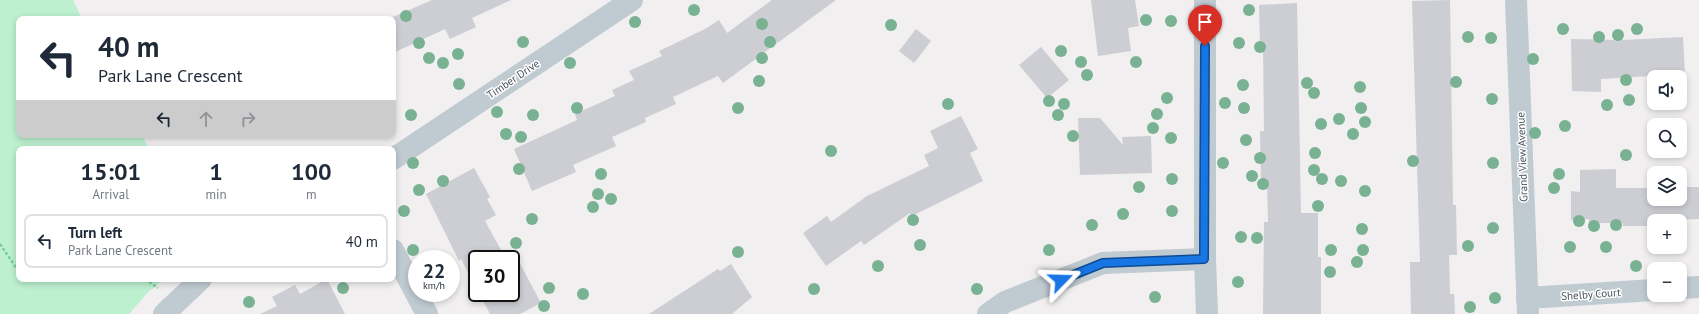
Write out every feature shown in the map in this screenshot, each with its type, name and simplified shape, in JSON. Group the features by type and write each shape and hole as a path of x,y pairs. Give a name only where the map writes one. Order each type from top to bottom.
{"street":[{"name":"Timber Drive","path":"396,157 632,0"},
{"path":"1205,0 1204,259 1207,314"},
{"name":"Grand View Avenue","path":"1516,0 1527,306"},
{"path":"396,256 427,314"},
{"path":"988,314 1005,302 1103,263 1204,259"},
{"path":"164,314 198,282"},
{"path":"1687,288 1699,287"},
{"name":"Shelby Court","path":"1527,306 1647,291"}],"path":[{"path":"0,244 16,268"}],"green space":[{"path":"0,0 73,0 81,16 16,16 16,138 144,138 148,146 16,146 16,282 161,282 149,291 129,314 0,314"}],"building":[{"path":"432,0 511,0 472,18 476,27 450,39 445,29 396,52 395,16"},
{"path":"772,0 836,0 723,83 718,76 673,97 676,104 645,118 646,122 612,137 616,146 573,165 576,172 532,191 514,149 577,120 575,114 615,96 612,90 634,80 629,71 662,56 659,51 705,29 719,20 727,33"},
{"path":"1091,0 1135,0 1139,26 1128,28 1131,51 1098,56"},
{"path":"1450,0 1453,205 1456,205 1457,255 1449,255 1450,294 1454,294 1455,314 1411,314 1410,262 1420,262 1412,1"},
{"path":"1297,3 1301,213 1318,213 1318,257 1321,257 1321,314 1263,314 1264,222 1268,222 1267,181 1261,181 1260,131 1264,131 1263,45 1260,45 1259,5"},
{"path":"916,29 931,41 914,63 899,51"},
{"path":"1683,37 1685,70 1647,70 1647,76 1601,79 1601,92 1572,91 1571,39 1622,40"},
{"path":"1041,47 1069,80 1047,98 1019,65"},
{"path":"961,116 978,149 970,153 983,181 912,216 910,213 864,245 861,241 826,266 803,233 827,216 831,222 867,196 929,166 924,155 938,148 930,131"},
{"path":"1078,118 1100,118 1123,145 1122,137 1151,136 1152,173 1080,175"},
{"path":"474,168 490,197 487,199 496,215 485,221 501,250 468,250 468,273 461,259 460,260 460,250 454,250 426,194"},
{"path":"1616,169 1616,188 1647,188 1647,206 1687,206 1687,187 1699,187 1699,219 1687,220 1687,214 1647,214 1647,226 1623,226 1623,223 1589,223 1589,219 1571,220 1571,191 1580,192 1580,170"},
{"path":"520,264 541,303 520,314 490,314 484,302 520,302"},
{"path":"731,264 752,297 732,314 649,314 718,269 720,271"},
{"path":"322,282 329,282 345,314 260,314 277,306 272,297 295,285 300,294"}],"route":[{"path":"1061,280 1103,263 1204,259 1205,46"}]}
